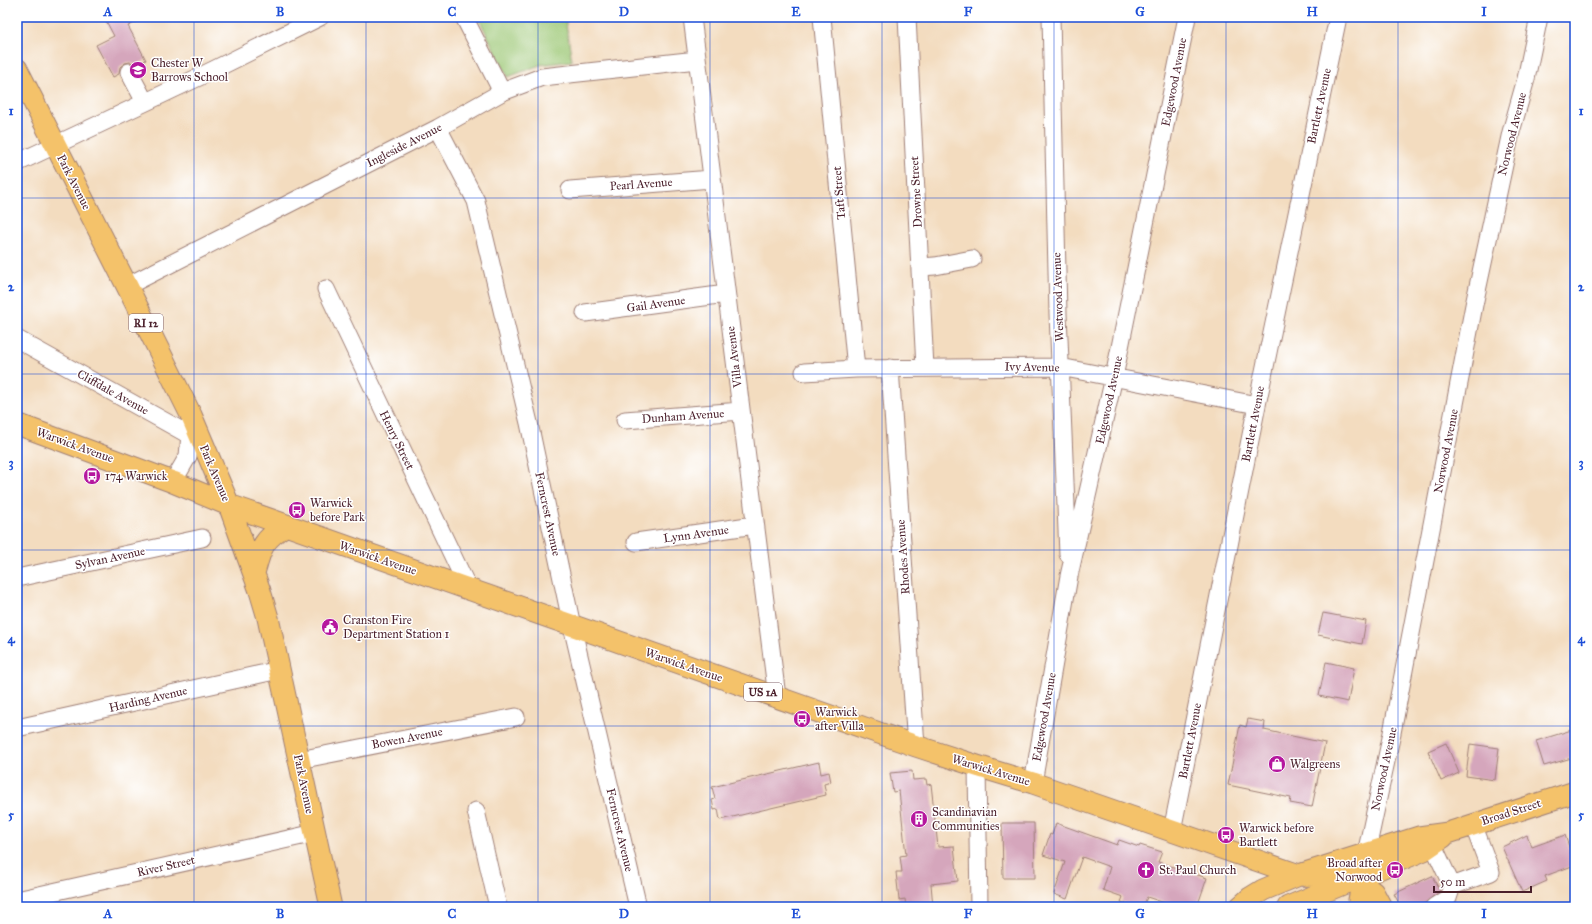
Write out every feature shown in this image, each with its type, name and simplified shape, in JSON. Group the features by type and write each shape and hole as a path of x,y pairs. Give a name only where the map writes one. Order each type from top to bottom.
{"main road":[{"name":"Park Avenue","path":"17,69 191,415 229,505 265,604 331,907"},
{"name":"Warwick Avenue","path":"17,424 286,526 916,746 1033,783 1299,875 1360,881"},
{"path":"254,573 262,547 271,535 286,526"},
{"name":"Broad Street","path":"1288,907 1360,881 1473,824 1575,792"},
{"name":"Broad Street","path":"1240,907 1250,898 1263,890 1299,875 1419,837 1441,839"},
{"name":"Norwood Avenue","path":"1362,907 1359,900 1360,881 1366,854"},
{"path":"1360,881 1373,892 1381,907"}],"street":[{"path":"17,163 320,17"},
{"path":"464,17 502,92"},
{"name":"Villa Avenue","path":"692,17 777,697"},
{"name":"Taft Street","path":"822,17 856,368"},
{"name":"Drowne Street","path":"907,17 925,368"},
{"name":"Westwood Avenue","path":"1051,17 1060,367 1069,576"},
{"name":"Edgewood Avenue","path":"1033,783 1069,576 1114,377 1187,17"},
{"name":"Bartlett Avenue","path":"1172,831 1257,405 1338,17"},
{"name":"Norwood Avenue","path":"1366,854 1391,738 1478,290 1511,132 1526,79 1539,17"},
{"name":"Ingleside Avenue","path":"127,286 438,128 502,92 542,77 698,60"},
{"path":"129,72 145,102"},
{"name":"Ferncrest Avenue","path":"438,128 476,201 529,423 572,626 638,907"},
{"name":"Pearl Avenue","path":"570,190 712,179"},
{"path":"920,267 936,266 972,259"},
{"name":"Henry Street","path":"326,289 469,590"},
{"name":"Gail Avenue","path":"586,313 726,294"},
{"name":"Cliffdale Avenue","path":"17,339 191,436"},
{"name":"Ivy Avenue","path":"804,372 856,368 1060,367 1257,405"},
{"name":"Rhodes Avenue","path":"890,368 916,746"},
{"name":"Dunham Avenue","path":"625,420 741,411"},
{"path":"173,482 188,456 191,436 191,415"},
{"name":"Lynn Avenue","path":"636,542 755,525"},
{"name":"Sylvan Avenue","path":"17,578 202,538"},
{"name":"Harding Avenue","path":"17,728 279,670"},
{"name":"Bowen Avenue","path":"299,760 516,717"},
{"path":"977,766 979,907"},
{"path":"476,811 498,907"},
{"path":"1452,886 1490,872 1473,824"},
{"name":"River Street","path":"17,900 315,833"},
{"path":"1434,907 1448,898 1452,886 1441,839"}],"green space":[{"path":"478,17 565,17 572,61 540,65 508,77"}],"building":[{"path":"104,17 147,17 128,26 146,60 136,65 130,62 125,63 120,67 119,74 113,77 96,45 114,36"},
{"path":"1323,613 1366,621 1362,644 1318,635"},
{"path":"1326,662 1354,668 1348,702 1319,696"},
{"name":"Walgreens","path":"1248,719 1265,722 1264,730 1325,743 1312,807 1290,803 1291,798 1228,785 1240,725 1246,727"},
{"path":"1575,729 1575,757 1544,766 1536,741"},
{"path":"1446,743 1459,773 1441,781 1428,751"},
{"path":"1470,744 1499,748 1495,780 1466,776"},
{"path":"819,762 821,774 829,772 831,782 824,784 826,795 720,820 718,809 714,810 712,800 715,799 712,787"},
{"name":"Scandinavian Communities","path":"912,771 913,780 926,779 927,785 931,784 938,847 954,846 958,881 931,884 933,907 906,907 905,899 899,900 896,872 902,872 900,856 906,855 899,791 893,792 890,773"},
{"path":"1002,823 1034,823 1035,878 1003,878"},
{"name":"St. Paul Church","path":"1056,823 1117,845 1119,840 1139,847 1140,845 1162,852 1158,862 1207,878 1197,907 1177,907 1147,897 1143,907 1137,907 1121,902 1123,897 1103,890 1110,867 1082,857 1067,899 1054,894 1065,862 1043,855 1050,834 1052,835"},
{"path":"1527,835 1532,847 1565,835 1575,865 1545,876 1547,881 1522,892 1502,847"},
{"path":"1432,876 1440,891 1425,903 1416,907 1401,907 1394,894"}],"place":[{"name":"Chester W Barrows School","path":"138,70"},
{"name":"174 Warwick","path":"92,476"},
{"name":"Warwick before Park","path":"297,510"},
{"name":"Cranston Fire Department Station 1","path":"330,627"},
{"name":"Warwick after Villa","path":"802,719"},
{"name":"Walgreens","path":"1277,764"},
{"name":"Scandinavian Communities","path":"919,819"},
{"name":"Warwick before Bartlett","path":"1226,835"},
{"name":"St. Paul Church","path":"1146,870"},
{"name":"Broad after Norwood","path":"1395,870"}]}
